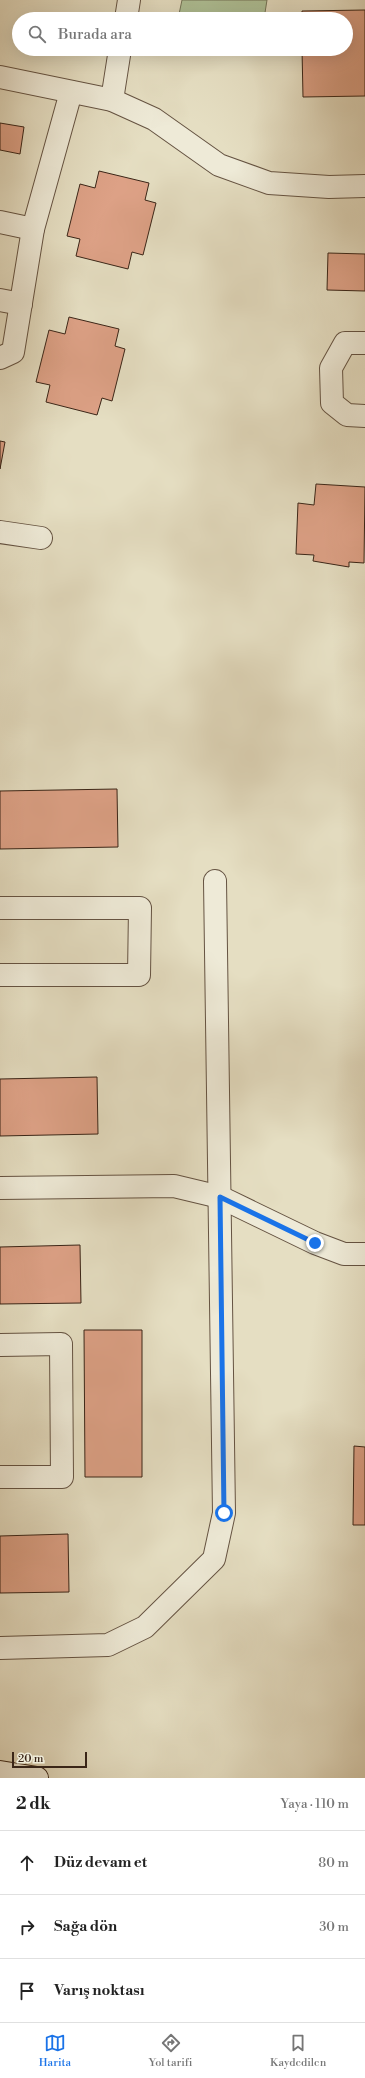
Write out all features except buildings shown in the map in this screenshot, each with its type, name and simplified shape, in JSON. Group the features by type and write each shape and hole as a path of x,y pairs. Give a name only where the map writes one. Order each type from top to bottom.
{"street":[{"path":"127,12 129,0"},
{"path":"112,100 119,56"},
{"path":"0,77 112,100 154,119 219,165 269,183 365,186"},
{"path":"0,358 12,352 33,228 71,92"},
{"path":"0,222 33,228"},
{"path":"0,300 21,304"},
{"path":"365,343 345,343 331,368 332,403 347,415 365,416"},
{"path":"0,532 41,538"},
{"path":"0,1648 108,1645 145,1627 214,1559 224,1513 215,881"},
{"path":"0,908 140,908 139,976 0,975"},
{"path":"0,1188 174,1186 220,1197 315,1243 344,1254 365,1254"},
{"path":"0,1345 61,1344 62,1476 0,1477"},
{"path":"0,1772 37,1778"}],"green space":[{"path":"182,0 267,0 265,12 179,12"}],"route":[{"path":"224,1513 220,1197 315,1243"}]}
